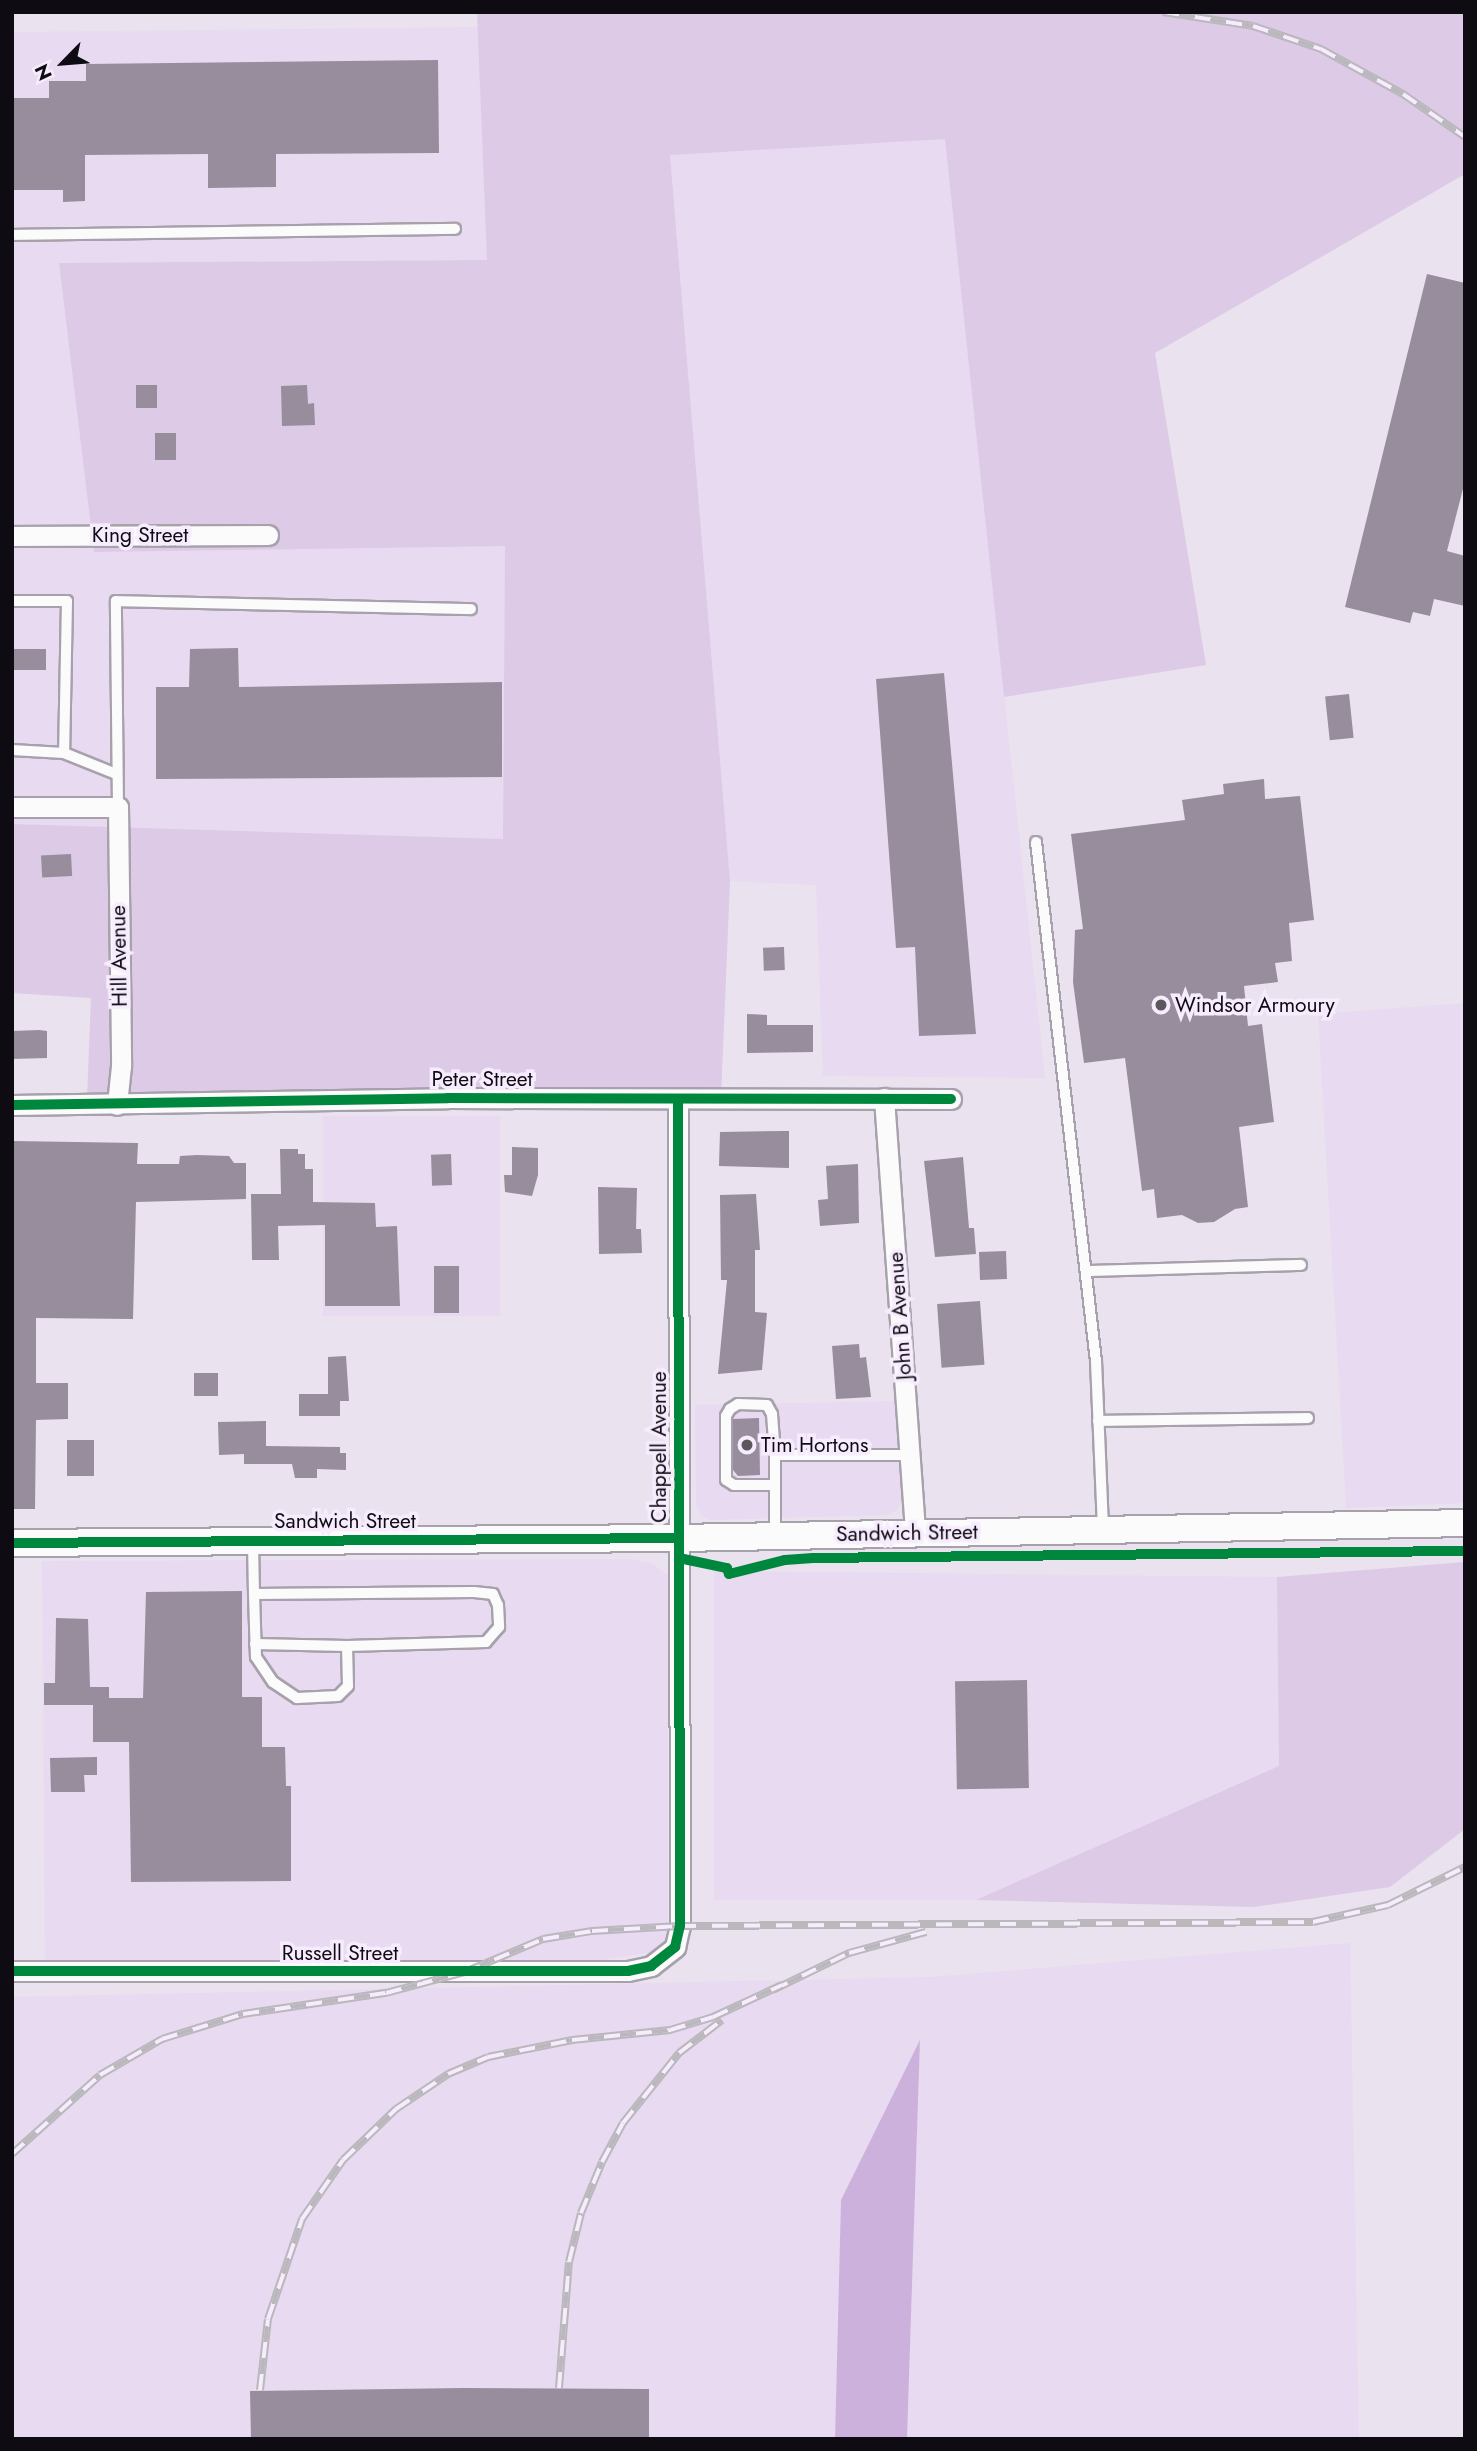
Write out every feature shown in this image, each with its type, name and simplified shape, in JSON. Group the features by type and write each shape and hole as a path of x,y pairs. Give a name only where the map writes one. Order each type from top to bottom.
{"main road":[{"name":"Sandwich Street","path":"12,1543 678,1538 1465,1523"}],"street":[{"name":"King Street","path":"12,536 268,535"},
{"path":"12,807 118,807"},
{"name":"Hill Avenue","path":"117,1105 121,1066 118,807"},
{"name":"Peter Street","path":"12,1105 449,1098 951,1099"},
{"name":"John B Avenue","path":"884,1098 915,1533"},
{"name":"Chappell Avenue","path":"664,1958 675,1947 680,1926 678,1100"},
{"name":"Russell Street","path":"12,1972 628,1971 664,1958"}],"lane":[{"path":"12,235 455,229"},
{"path":"12,601 67,601 64,753"},
{"path":"118,807 116,601 471,609"},
{"path":"12,750 64,753 116,774"},
{"path":"1036,842 1086,1271 1098,1421 1103,1530"},
{"path":"1086,1271 1301,1265"},
{"path":"775,1485 734,1485 726,1480 726,1416 730,1409 766,1405 772,1413 775,1455 775,1485 775,1536"},
{"path":"1098,1421 1308,1418"},
{"path":"775,1455 909,1455"},
{"path":"253,1542 256,1657 273,1682 297,1698 338,1696 348,1686 347,1646"},
{"path":"254,1594 493,1594 498,1605 499,1627 486,1642 347,1646 256,1644"}],"shaded area":[{"path":"477,12 1465,12 1465,174 1155,353 1206,665 1004,697 945,139 670,155 730,881 721,1097 87,1099 91,998 12,993 12,824 503,839 505,546 94,552 59,263 487,260"},
{"path":"478,27 487,260 59,263 94,552 505,545 503,839 12,824 12,32"},
{"path":"945,139 1045,1078 823,1076 816,885 730,881 670,154"},
{"path":"1465,1003 1465,1503 1346,1508 1318,1014"},
{"path":"323,1116 500,1116 500,1316 323,1316"},
{"path":"899,1401 903,1499 897,1510 887,1515 710,1520 701,1515 696,1505 695,1405"},
{"path":"630,1559 652,1563 668,1576 668,1949 597,1961 45,1961 42,1561"},
{"path":"1465,1562 1465,1829 1390,1887 1254,1907 976,1900 1279,1766 1277,1577"},
{"path":"714,1571 1277,1577 1279,1766 976,1900 714,1900"},
{"path":"1350,1943 1359,2439 907,2439 920,2042 841,2200 835,2439 12,2439 12,1997 930,1977"},
{"path":"920,2040 907,2439 835,2439 841,2200"}],"building":[{"path":"438,60 439,153 276,154 276,187 208,188 208,154 85,155 85,201 63,202 63,190 12,190 12,98 49,98 49,81 86,81 86,64"},
{"path":"1427,274 1465,283 1465,481 1447,551 1465,556 1465,606 1434,599 1430,616 1413,612 1410,623 1345,607"},
{"path":"136,385 157,385 157,408 136,408"},
{"path":"307,385 308,404 314,403 315,425 282,426 281,386"},
{"path":"155,433 176,433 176,460 155,460"},
{"path":"238,648 239,687 502,682 502,777 156,779 156,687 189,687 190,649"},
{"path":"12,649 46,649 46,670 12,670"},
{"path":"944,673 976,1034 919,1036 915,947 896,948 876,679"},
{"path":"1349,694 1354,738 1330,740 1325,697"},
{"name":"Windsor Armoury","path":"1264,779 1265,799 1300,796 1314,920 1289,923 1292,961 1275,963 1278,982 1244,986 1248,1026 1262,1024 1274,1122 1239,1127 1248,1207 1235,1209 1214,1222 1198,1223 1182,1215 1157,1218 1154,1189 1142,1191 1125,1058 1084,1063 1073,982 1075,930 1083,929 1071,834 1185,820 1182,800 1224,794 1223,784"},
{"path":"71,854 72,876 42,878 41,856"},
{"path":"784,947 785,970 764,971 763,948"},
{"path":"747,1014 767,1015 767,1025 813,1025 813,1052 747,1053"},
{"path":"12,1031 47,1031 47,1058 12,1059"},
{"path":"789,1131 789,1168 719,1166 720,1132"},
{"path":"12,1141 138,1143 137,1164 179,1164 180,1156 197,1155 229,1156 234,1163 246,1163 246,1199 136,1202 133,1319 36,1318 36,1383 68,1383 68,1419 36,1420 35,1509 12,1509"},
{"path":"512,1147 538,1148 538,1175 532,1196 505,1192 504,1175 512,1175"},
{"path":"280,1149 298,1149 298,1154 305,1154 305,1169 313,1169 313,1202 375,1203 376,1227 397,1226 400,1306 325,1306 325,1225 278,1226 279,1260 252,1260 251,1194 281,1194"},
{"path":"451,1154 452,1185 432,1186 431,1155"},
{"path":"963,1157 969,1228 974,1228 976,1254 935,1257 924,1161"},
{"path":"858,1164 859,1223 820,1226 818,1200 828,1199 826,1166"},
{"path":"598,1187 637,1188 636,1229 641,1229 642,1253 599,1254"},
{"path":"756,1194 760,1250 755,1250 755,1312 767,1313 762,1370 718,1374 727,1280 721,1280 720,1195"},
{"path":"1006,1251 1007,1279 980,1280 979,1252"},
{"path":"434,1266 459,1266 459,1313 434,1313"},
{"path":"980,1301 984,1365 942,1368 937,1304"},
{"path":"859,1344 860,1358 866,1357 871,1397 836,1399 832,1346"},
{"path":"346,1356 349,1401 340,1401 340,1416 299,1416 299,1394 328,1394 328,1357"},
{"path":"194,1373 218,1373 218,1396 194,1396"},
{"path":"759,1418 760,1475 738,1476 733,1470 733,1419"},
{"path":"266,1421 266,1446 340,1447 340,1453 346,1453 346,1470 317,1469 317,1478 295,1478 292,1464 244,1464 244,1454 219,1455 218,1422"},
{"path":"67,1440 94,1440 94,1476 67,1476"},
{"path":"242,1591 242,1697 262,1697 262,1747 285,1747 286,1786 291,1786 291,1881 131,1882 129,1742 93,1742 93,1705 44,1705 44,1683 55,1683 56,1618 88,1619 90,1687 109,1687 109,1698 143,1698 146,1592"},
{"path":"1027,1680 1029,1788 957,1789 955,1681"},
{"path":"97,1757 97,1775 84,1775 85,1792 51,1792 50,1758"},
{"path":"649,2389 649,2439 251,2439 250,2391"}],"railway":[{"path":"1163,12 1253,26 1321,49 1403,94 1465,137"},
{"path":"12,2154 100,2075 162,2039 243,2014 386,1993 465,1972 543,1939 592,1931 680,1926 1313,1922 1388,1905 1465,1867"},
{"path":"773,1990 849,1953 926,1932"},
{"path":"260,2390 268,2319 302,2219 343,2160 396,2109 448,2074 488,2057 572,2040 670,2030 713,2017 782,1985"},
{"path":"559,2388 569,2262 581,2213 602,2162 623,2123 679,2053 722,2020"}],"cycle path":[{"path":"12,1105 448,1098 951,1099"},
{"path":"12,1971 628,1971 651,1966 675,1947 680,1926 678,1100"},
{"path":"12,1543 679,1538"},
{"path":"679,1558 727,1568 729,1574 785,1560 813,1558 1465,1551"}],"place":[{"name":"Windsor Armoury","path":"1161,1005"},
{"name":"Tim Hortons","path":"747,1445"}]}
